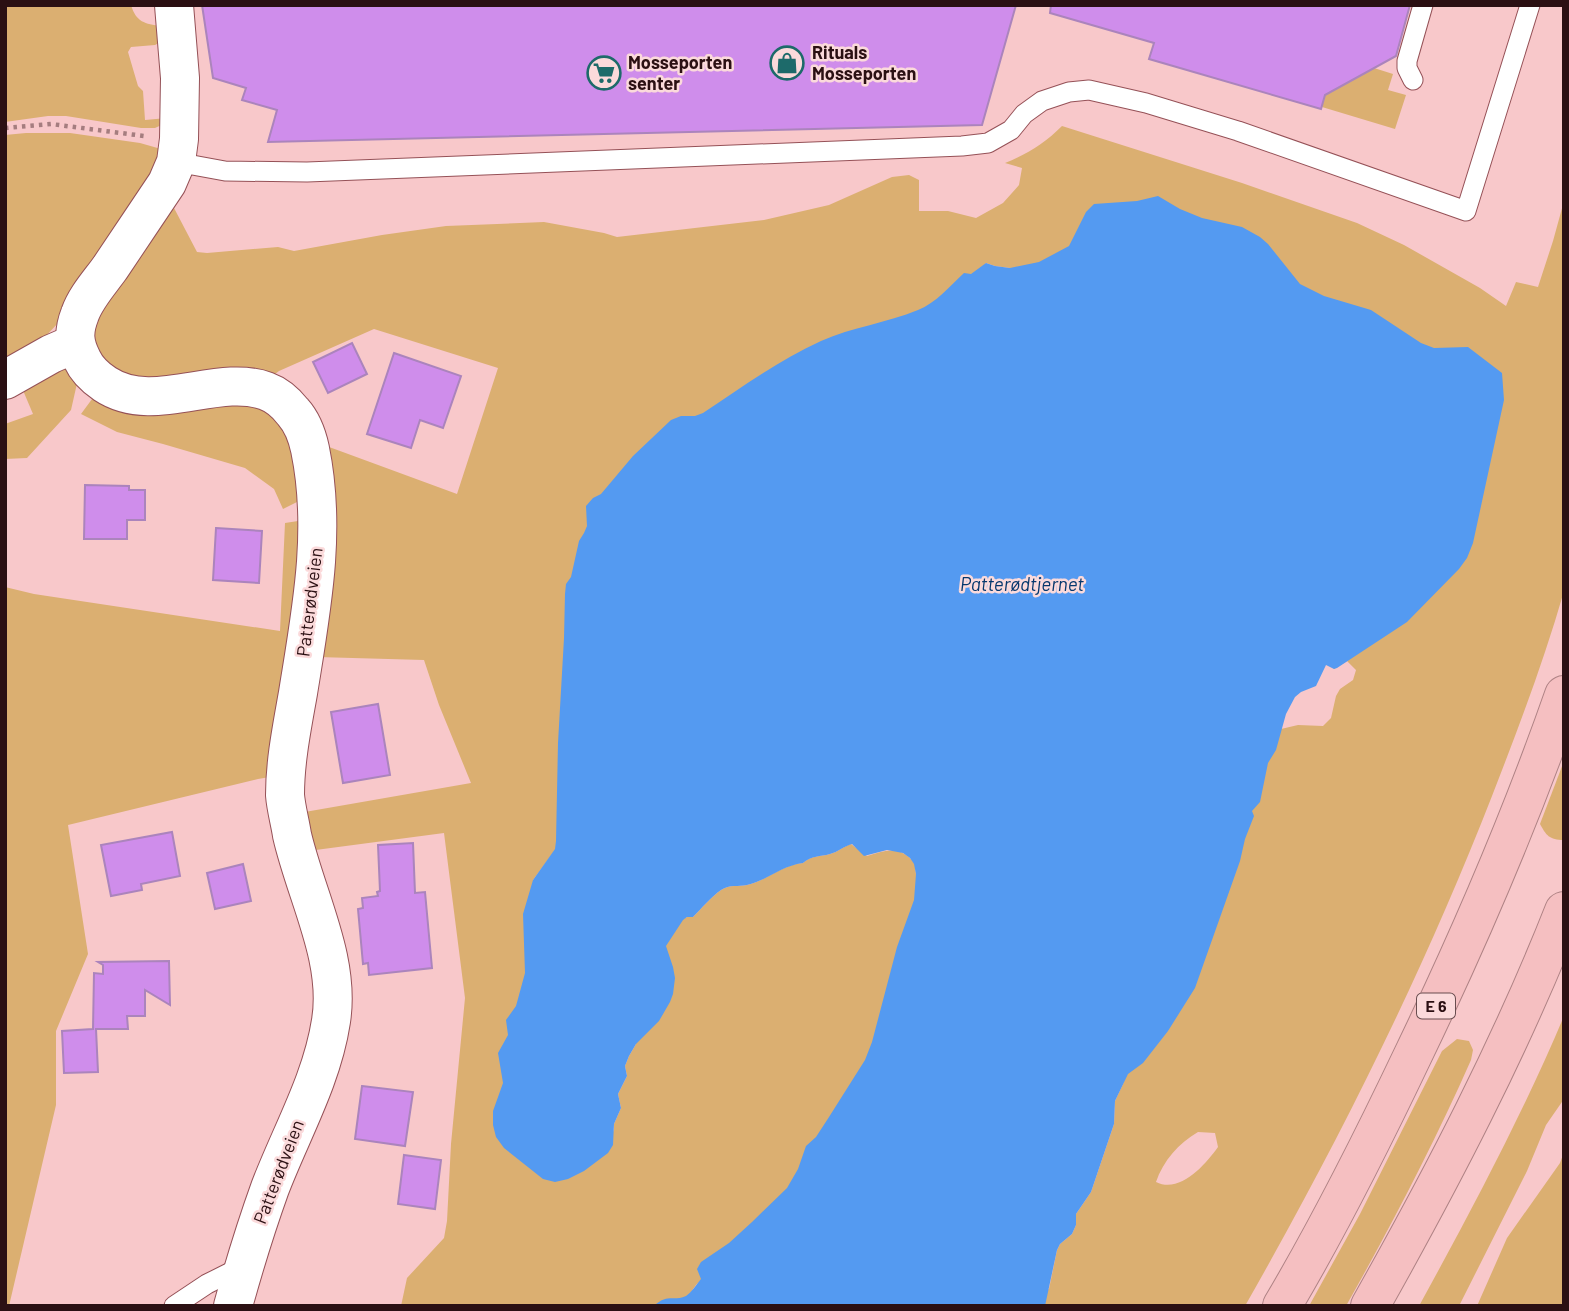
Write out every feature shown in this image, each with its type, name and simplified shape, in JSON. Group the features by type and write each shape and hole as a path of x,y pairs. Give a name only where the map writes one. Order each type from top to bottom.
{"highway":[{"name":"E 6","path":"1282,1306 1350,1184 1443,993 1525,799 1564,695"},
{"path":"1370,1306 1458,1145 1517,1021 1564,911"}],"street":[{"path":"5,380 74,344 80,313 167,183 177,151 180,78 174,5"},
{"name":"Patterødveien","path":"74,344 85,365 98,379 114,390 131,395 150,396 231,387 266,391 278,398 300,420 311,451 317,510 317,567 288,754 285,798 298,862 326,948 334,997 331,1023 320,1067 271,1188 238,1290"}],"lane":[{"path":"1413,80 1407,68 1407,61 1423,5"},
{"path":"177,151 225,171 307,172 961,146 988,143 1011,130 1024,114 1042,101 1069,92 1088,90 1146,103 1238,131 1466,211 1530,5"},
{"path":"174,1306 229,1273 238,1290"}],"path":[{"path":"5,128 51,124 177,151"}],"shaded area":[{"path":"5,5 131,5 142,21 161,26 164,40 155,45 131,47 128,52 138,86 143,91 145,120 167,118 168,122 155,128 141,128 66,116 48,116 5,122"},
{"path":"1374,68 1393,74 1388,90 1406,95 1395,129 1322,107 1325,95"},
{"path":"1062,126 1357,223 1404,245 1480,288 1506,306 1516,282 1538,287 1564,201 1564,591 1511,746 1438,927 1378,1056 1280,1244 1245,1306 1008,1306 1049,1289 1057,1250 1072,1234 1076,1225 1076,1214 1091,1192 1114,1124 1115,1101 1238,767 1281,729 1298,725 1323,726 1331,718 1340,689 1353,680 1356,670 1347,661 1334,669 1010,268 986,263 533,880 614,1132 614,1124 621,1108 618,1094 627,1076 625,1066 636,1044 626,950 687,917 693,917 724,888 755,883 812,857 833,853 851,844 867,856 887,851 899,852 915,864 933,1055 696,1285 681,1306 401,1306 407,1278 444,1238 447,1221 451,1144 465,998 444,833 308,851 299,813 471,783 424,660 317,657 321,444 457,494 498,368 374,329 279,371 266,381 164,387 104,370 91,330 95,312 174,208 197,252 207,253 278,247 294,251 446,226 544,222 617,237 764,220 829,205 892,177 909,175 919,180 919,211 948,211 976,218 1003,203 1019,185 1022,168 1005,163 1036,148","holes":["1198,1132 1215,1133 1218,1147 1191,1176 1174,1184 1156,1182 1167,1160 1184,1142"]},
{"path":"70,133 140,143 164,152 60,321 42,340 5,364 5,135"},
{"path":"58,369 67,369 78,379 71,410 27,458 5,459 5,424 33,414 22,388"},
{"path":"95,395 253,400 291,428 303,499 283,509 274,489 245,468 117,432 81,414"},
{"path":"305,521 276,776 68,825 88,954 56,1031 56,1105 9,1306 5,1306 5,587 34,594 280,631 285,523"},
{"path":"1564,761 1564,840 1549,836 1540,824"},
{"path":"1564,1016 1564,1099 1546,1125 1527,1171 1459,1306 1419,1306 1513,1127"},
{"path":"1457,1039 1469,1041 1473,1050 1471,1060 1427,1154 1363,1276 1346,1306 1309,1306 1360,1214 1442,1051"},
{"path":"1564,1152 1564,1306 1477,1306 1507,1238 1560,1163"}],"water":[{"name":"Patterødtjernet","path":"1158,196 1202,218 1242,227 1260,237 1300,284 1324,296 1371,310 1421,343 1434,348 1468,347 1502,373 1504,400 1473,543 1467,558 1407,622 1337,668 1326,665 1316,686 1295,697 1286,714 1276,750 1268,763 1260,802 1252,811 1254,816 1240,861 1195,988 1168,1031 1143,1063 1128,1074 1115,1101 1114,1124 1091,1192 1076,1214 1076,1225 1072,1234 1057,1250 1045,1306 654,1306 663,1300 688,1295 701,1279 697,1269 701,1262 729,1243 787,1188 798,1169 806,1146 816,1137 865,1060 897,947 914,900 916,874 914,864 903,853 887,850 864,856 852,844 788,867 755,883 721,890 693,917 683,920 666,946 675,978 673,994 659,1021 636,1044 629,1056 625,1066 627,1076 618,1094 621,1108 614,1124 613,1145 608,1153 584,1171 555,1182 543,1179 504,1148 496,1137 493,1125 493,1111 503,1083 498,1053 508,1035 506,1020 516,1006 525,973 523,914 533,880 555,849 565,594 579,541 587,526 586,506 601,494 633,456 671,420 703,413 775,366 821,341 925,307 964,273 971,274 986,263 1010,268 1039,262 1069,246 1086,212 1094,204 1137,201"}],"building":[{"name":"Mosseporten senter","path":"202,5 1016,5 982,125 268,142 277,110 242,100 246,88 213,78"},
{"path":"1051,5 1410,5 1396,56 1325,95 1321,109 1149,59 1154,43 1050,13"},
{"path":"352,343 367,374 328,393 313,362"},
{"path":"394,353 461,376 443,428 420,420 411,448 367,434"},
{"path":"85,485 129,486 129,490 145,490 145,520 127,520 127,539 84,539"},
{"path":"216,528 262,531 259,583 213,580"},
{"path":"378,704 390,775 343,783 331,712"},
{"path":"172,832 180,876 141,884 142,890 111,896 101,845"},
{"path":"413,843 415,893 425,892 432,968 369,975 368,963 363,964 358,909 363,908 362,898 378,896 377,892 380,891 378,845"},
{"path":"243,864 251,901 215,909 207,873"},
{"path":"169,961 170,1005 145,990 145,1016 127,1016 128,1029 96,1029 98,1072 64,1073 62,1031 93,1029 94,973 103,974 103,965 98,962"},
{"path":"362,1086 413,1092 405,1146 355,1139"},
{"path":"404,1155 441,1160 435,1209 398,1204"}],"place":[{"name":"Rituals Mosseporten","path":"787,63"},
{"name":"Mosseporten senter","path":"604,73"}]}
